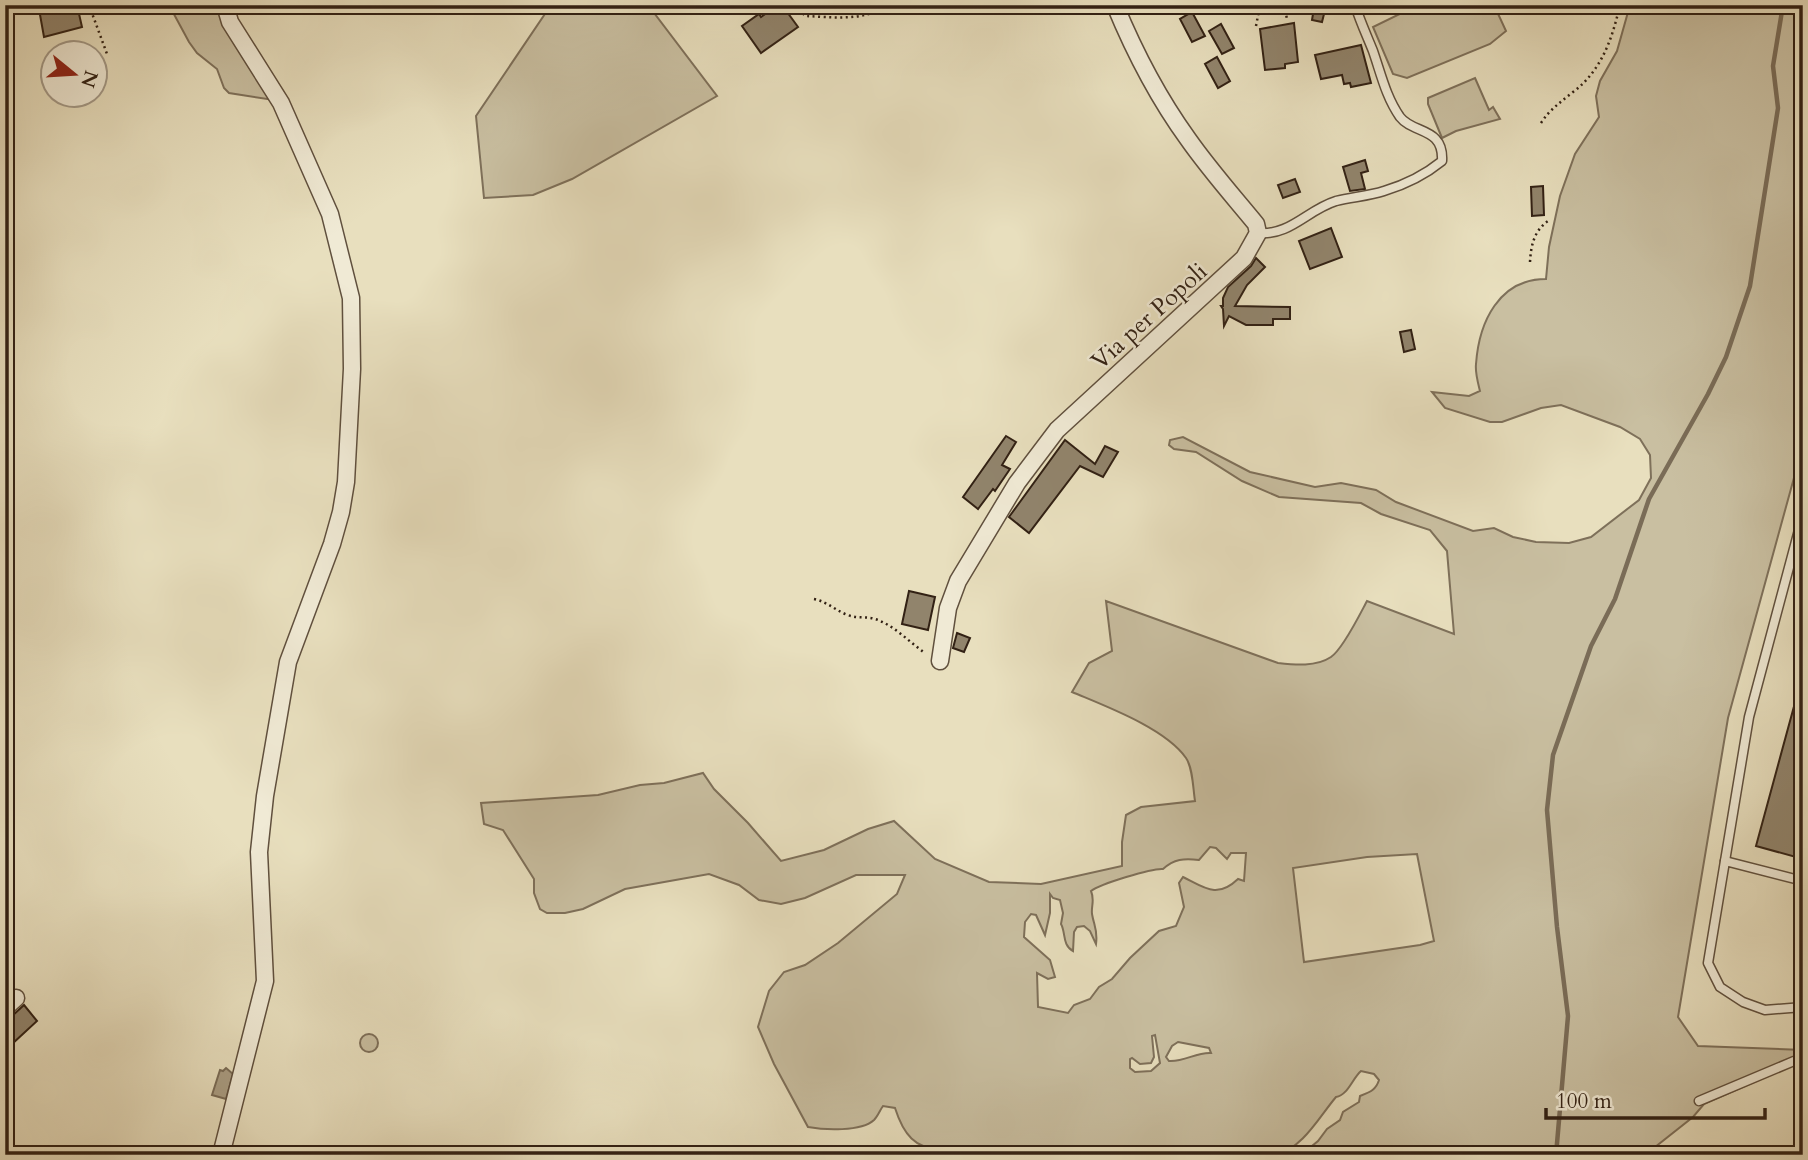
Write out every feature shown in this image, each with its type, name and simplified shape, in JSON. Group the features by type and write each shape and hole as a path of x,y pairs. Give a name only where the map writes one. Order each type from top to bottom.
{"street":[{"path":"221,1155 265,981 259,852 265,796 288,662 332,544 341,512 346,482 352,369 351,298 330,214 281,103 230,22 225,5"},
{"path":"1115,5 1140,57 1187,139 1256,225 1258,233"},
{"name":"Via per Popoli","path":"940,661 948,608 958,580 989,526 1040,451 1057,430 1244,258 1258,233"}],"lane":[{"path":"1258,233 1272,234 1285,230 1303,217 1335,202 1385,191 1422,174 1442,161 1443,152 1439,143 1419,127 1402,120 1381,80 1355,5"},
{"path":"1803,515 1749,717 1708,963 1720,987 1743,1002 1765,1010 1803,1007"},
{"path":"1725,861 1803,881"},
{"path":"1699,1101 1794,1060 1803,1061"}],"path":[{"path":"89,5 101,38"},
{"path":"695,14 712,5"},
{"path":"796,5 805,16 845,18 879,12 887,5"},
{"path":"1256,26 1260,5"},
{"path":"1284,5 1287,19"},
{"path":"1299,5 1317,6 1319,9"},
{"path":"1541,122 1548,112 1574,92 1597,68 1610,43 1620,5"},
{"path":"1530,262 1538,230 1548,221"},
{"path":"814,599 845,614 857,618 869,617 885,623 924,653 940,661"}],"shaded area":[{"path":"169,5 222,5 274,100 229,93 224,88 217,69 197,53 189,42"},
{"path":"551,5 648,5 717,96 572,179 533,195 484,198 476,116"},
{"path":"1418,5 1494,5 1506,31 1490,44 1407,78 1393,74 1373,27"},
{"path":"1630,5 1803,5 1803,445 1728,718 1678,1017 1698,1046 1803,1050 1803,1064 1795,1064 1704,1104 1693,1117 1645,1155 1301,1155 1340,1120 1343,1112 1359,1102 1360,1096 1376,1086 1379,1080 1374,1074 1361,1071 1302,1139 1276,1155 952,1155 943,1148 925,1147 918,1143 906,1132 895,1108 883,1106 874,1120 860,1127 808,1127 774,1064 758,1027 769,991 784,972 805,965 838,943 897,894 905,875 856,875 805,898 781,904 759,900 739,885 709,874 625,889 583,909 565,913 547,913 540,909 534,893 534,879 503,830 484,824 481,803 598,795 703,773 714,789 781,861 824,850 868,829 894,821 935,859 989,882 1041,884 1122,866 1126,815 1141,807 1195,801 1190,767 1176,747 1134,719 1072,692 1089,663 1112,651 1106,601 1285,664 1312,664 1331,657 1346,639 1367,601 1454,634 1447,551 1430,530 1381,514 1361,503 1279,497 1242,481 1196,452 1174,449 1169,445 1170,440 1183,437 1250,472 1315,487 1341,483 1376,490 1396,502 1473,531 1494,528 1513,537 1536,542 1569,543 1591,537 1639,500 1651,478 1650,455 1640,439 1620,427 1561,405 1541,408 1502,422 1490,422 1445,408 1432,392 1469,396 1480,391 1476,364 1487,319 1504,295 1516,286 1546,279 1549,247 1560,196 1575,154 1599,117 1596,96 1600,81 1617,51","holes":["1210,847 1216,848 1227,859 1231,853 1246,853 1244,881 1238,879 1224,889 1211,890 1183,877 1179,883 1184,907 1176,926 1159,931 1112,979 1099,987 1090,999 1074,1005 1068,1013 1038,1007 1037,973 1048,979 1055,977 1050,960 1024,937 1025,922 1031,914 1036,915 1045,935 1050,913 1050,894 1060,900 1063,913 1061,924 1066,942 1073,951 1074,932 1077,927 1084,926 1090,931 1096,944 1091,891 1126,877 1163,869 1180,860 1199,860","1417,854 1434,941 1304,962 1293,868 1367,857","1155,1035 1160,1063 1151,1071 1135,1072 1130,1068 1130,1059 1140,1064 1151,1063 1154,1057 1152,1036","1178,1042 1209,1048 1211,1053 1169,1061 1166,1057 1172,1046"]},
{"path":"1475,78 1489,110 1493,107 1500,119 1456,131 1442,138 1428,98"},
{"path":"365,1034 373,1034 378,1043 376,1050 365,1052 360,1047 360,1039"},
{"path":"226,1068 233,1074 226,1099 212,1095 220,1070"}],"building":[{"path":"48,5 77,5 82,27 44,37 39,9"},
{"path":"782,5 798,27 761,53 742,26"},
{"path":"1314,8 1325,10 1322,22 1312,20"},
{"path":"1192,12 1205,36 1192,42 1180,19"},
{"path":"1294,23 1298,62 1285,64 1285,68 1265,70 1260,29"},
{"path":"1221,24 1234,48 1222,54 1209,31"},
{"path":"1361,45 1371,83 1351,87 1350,83 1344,84 1342,75 1321,79 1315,55"},
{"path":"1217,57 1230,81 1218,88 1205,64"},
{"path":"1365,160 1368,171 1361,173 1365,189 1350,191 1343,167"},
{"path":"1295,179 1300,192 1283,198 1278,185"},
{"path":"1543,186 1544,215 1532,216 1531,187"},
{"path":"1331,228 1342,257 1310,269 1299,241"},
{"path":"1256,258 1265,267 1247,285 1235,306 1290,307 1290,319 1273,319 1273,325 1246,325 1229,316 1224,326 1221,306 1228,287"},
{"path":"1411,330 1415,349 1404,352 1400,332"},
{"path":"1006,436 1016,442 1002,465 1010,469 978,509 963,497"},
{"path":"1065,440 1095,464 1105,446 1118,452 1103,477 1080,466 1029,533 1009,517"},
{"path":"909,591 935,597 928,630 902,624"},
{"path":"957,633 970,638 964,652 953,648"},
{"path":"1799,688 1803,688 1803,859 1756,846"},
{"path":"24,1005 37,1021 12,1044 5,1037 5,1018 12,1016"}],"waterway":[{"path":"1556,1155 1568,1016 1547,810 1553,755 1591,646 1615,599 1649,499 1726,357 1750,286 1778,108 1773,66 1783,5"}]}
